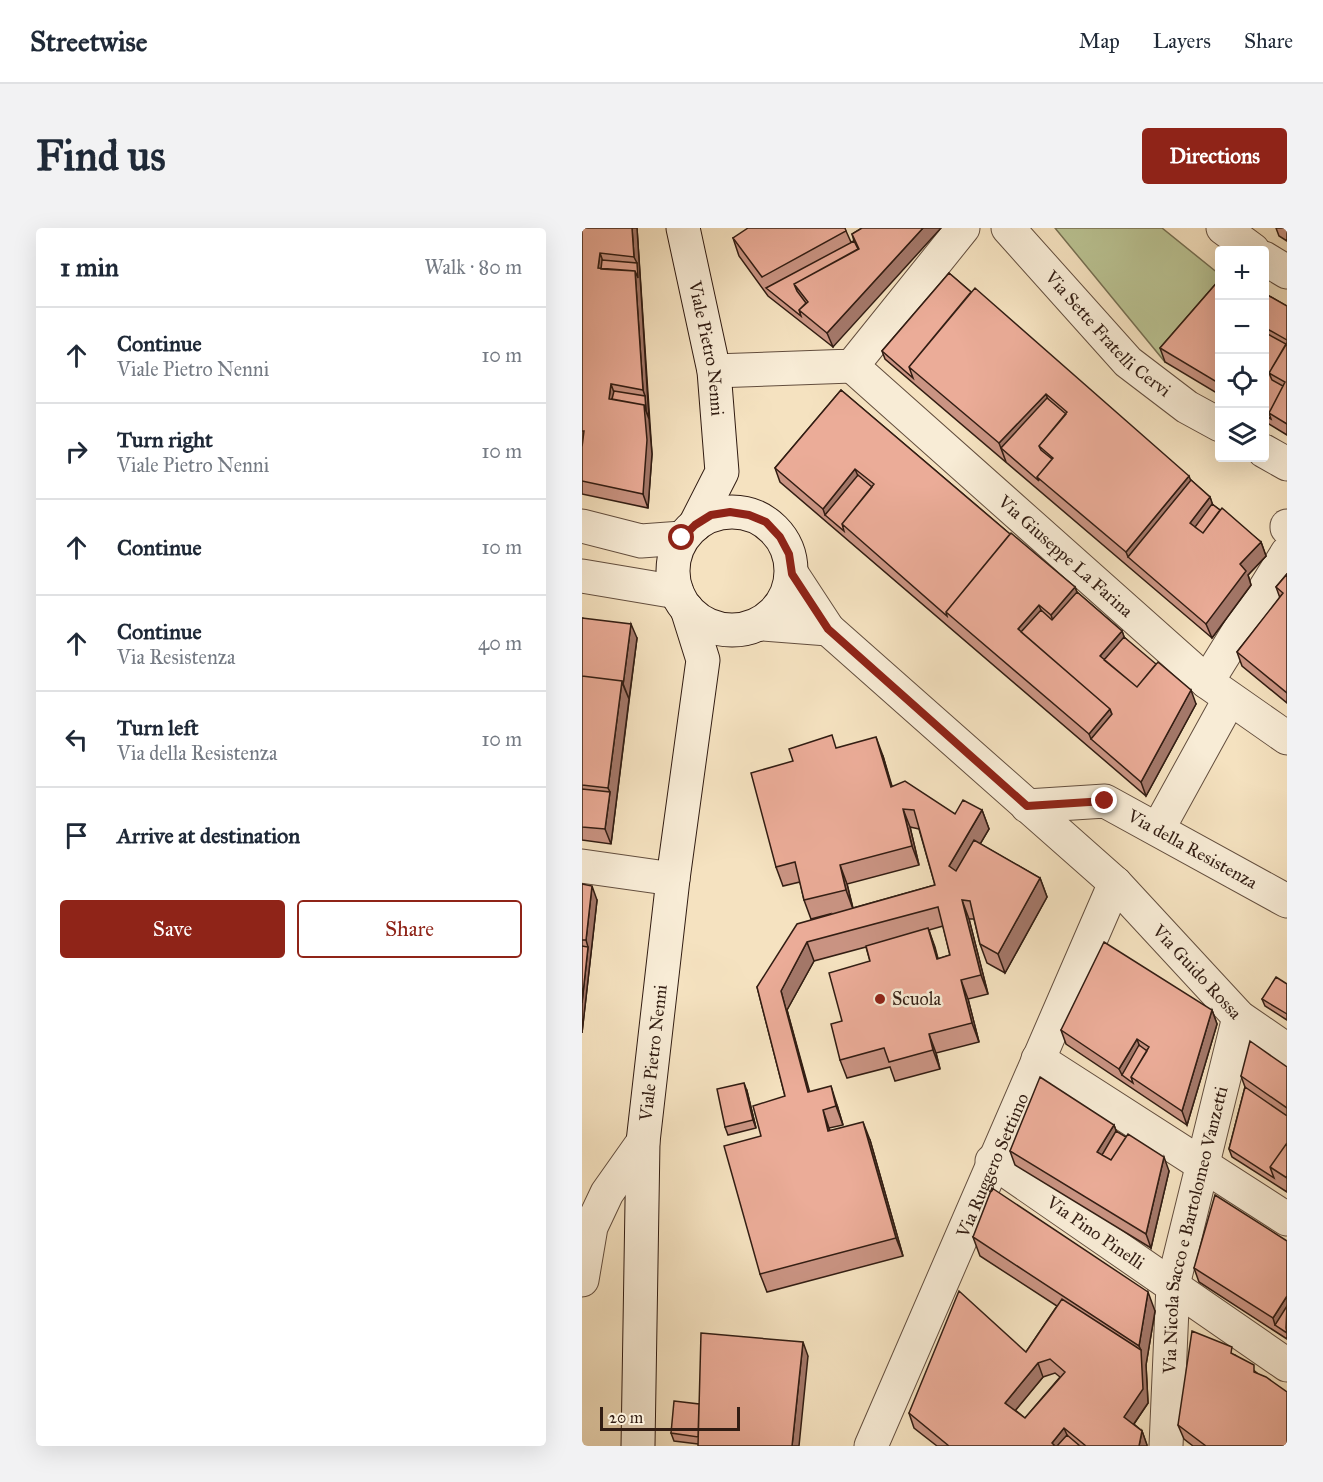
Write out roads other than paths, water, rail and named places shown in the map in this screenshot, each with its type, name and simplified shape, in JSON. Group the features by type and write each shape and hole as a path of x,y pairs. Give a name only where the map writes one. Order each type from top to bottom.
{"street":[{"name":"Viale Pietro Nenni","path":"638,1446 643,1142 673,879 704,660 673,574 675,555 722,472 714,371 683,228"},
{"path":"714,371 852,366 963,228"},
{"name":"Via Sette Fratelli Cervi","path":"1008,228 1128,362 1187,407 1215,422"},
{"path":"1223,228 1248,246"},
{"path":"1269,261 1287,272"},
{"name":"Via Giuseppe La Farina","path":"852,366 1218,691 1287,738"},
{"path":"1269,454 1287,464"},
{"path":"704,660 776,611 787,594 792,574 789,554 780,537 722,472"},
{"path":"582,526 641,541 689,531 711,515 730,512 749,515 766,522"},
{"path":"1158,829 1218,691 1287,554"},
{"name":"Via Guido Rossa","path":"792,574 828,629 1115,883 1239,1017 1287,1050"},
{"path":"582,576 682,601 703,622 721,629 751,627 828,629"},
{"name":"Via della Resistenza","path":"1027,806 1105,801 1287,901"},
{"path":"582,866 673,879"},
{"name":"Via Ruggero Settimo","path":"879,1442 993,1161 1115,883"},
{"name":"Via Nicola Sacco e Bartolomeo Vanzetti","path":"1166,1446 1173,1285 1239,1017"},
{"path":"1038,1059 1287,1219"},
{"path":"582,1280 591,1227 607,1193 643,1142"},
{"name":"Via Pino Pinelli","path":"993,1161 1287,1365"}],"place":[{"name":"Scuola","path":"880,999"}]}
